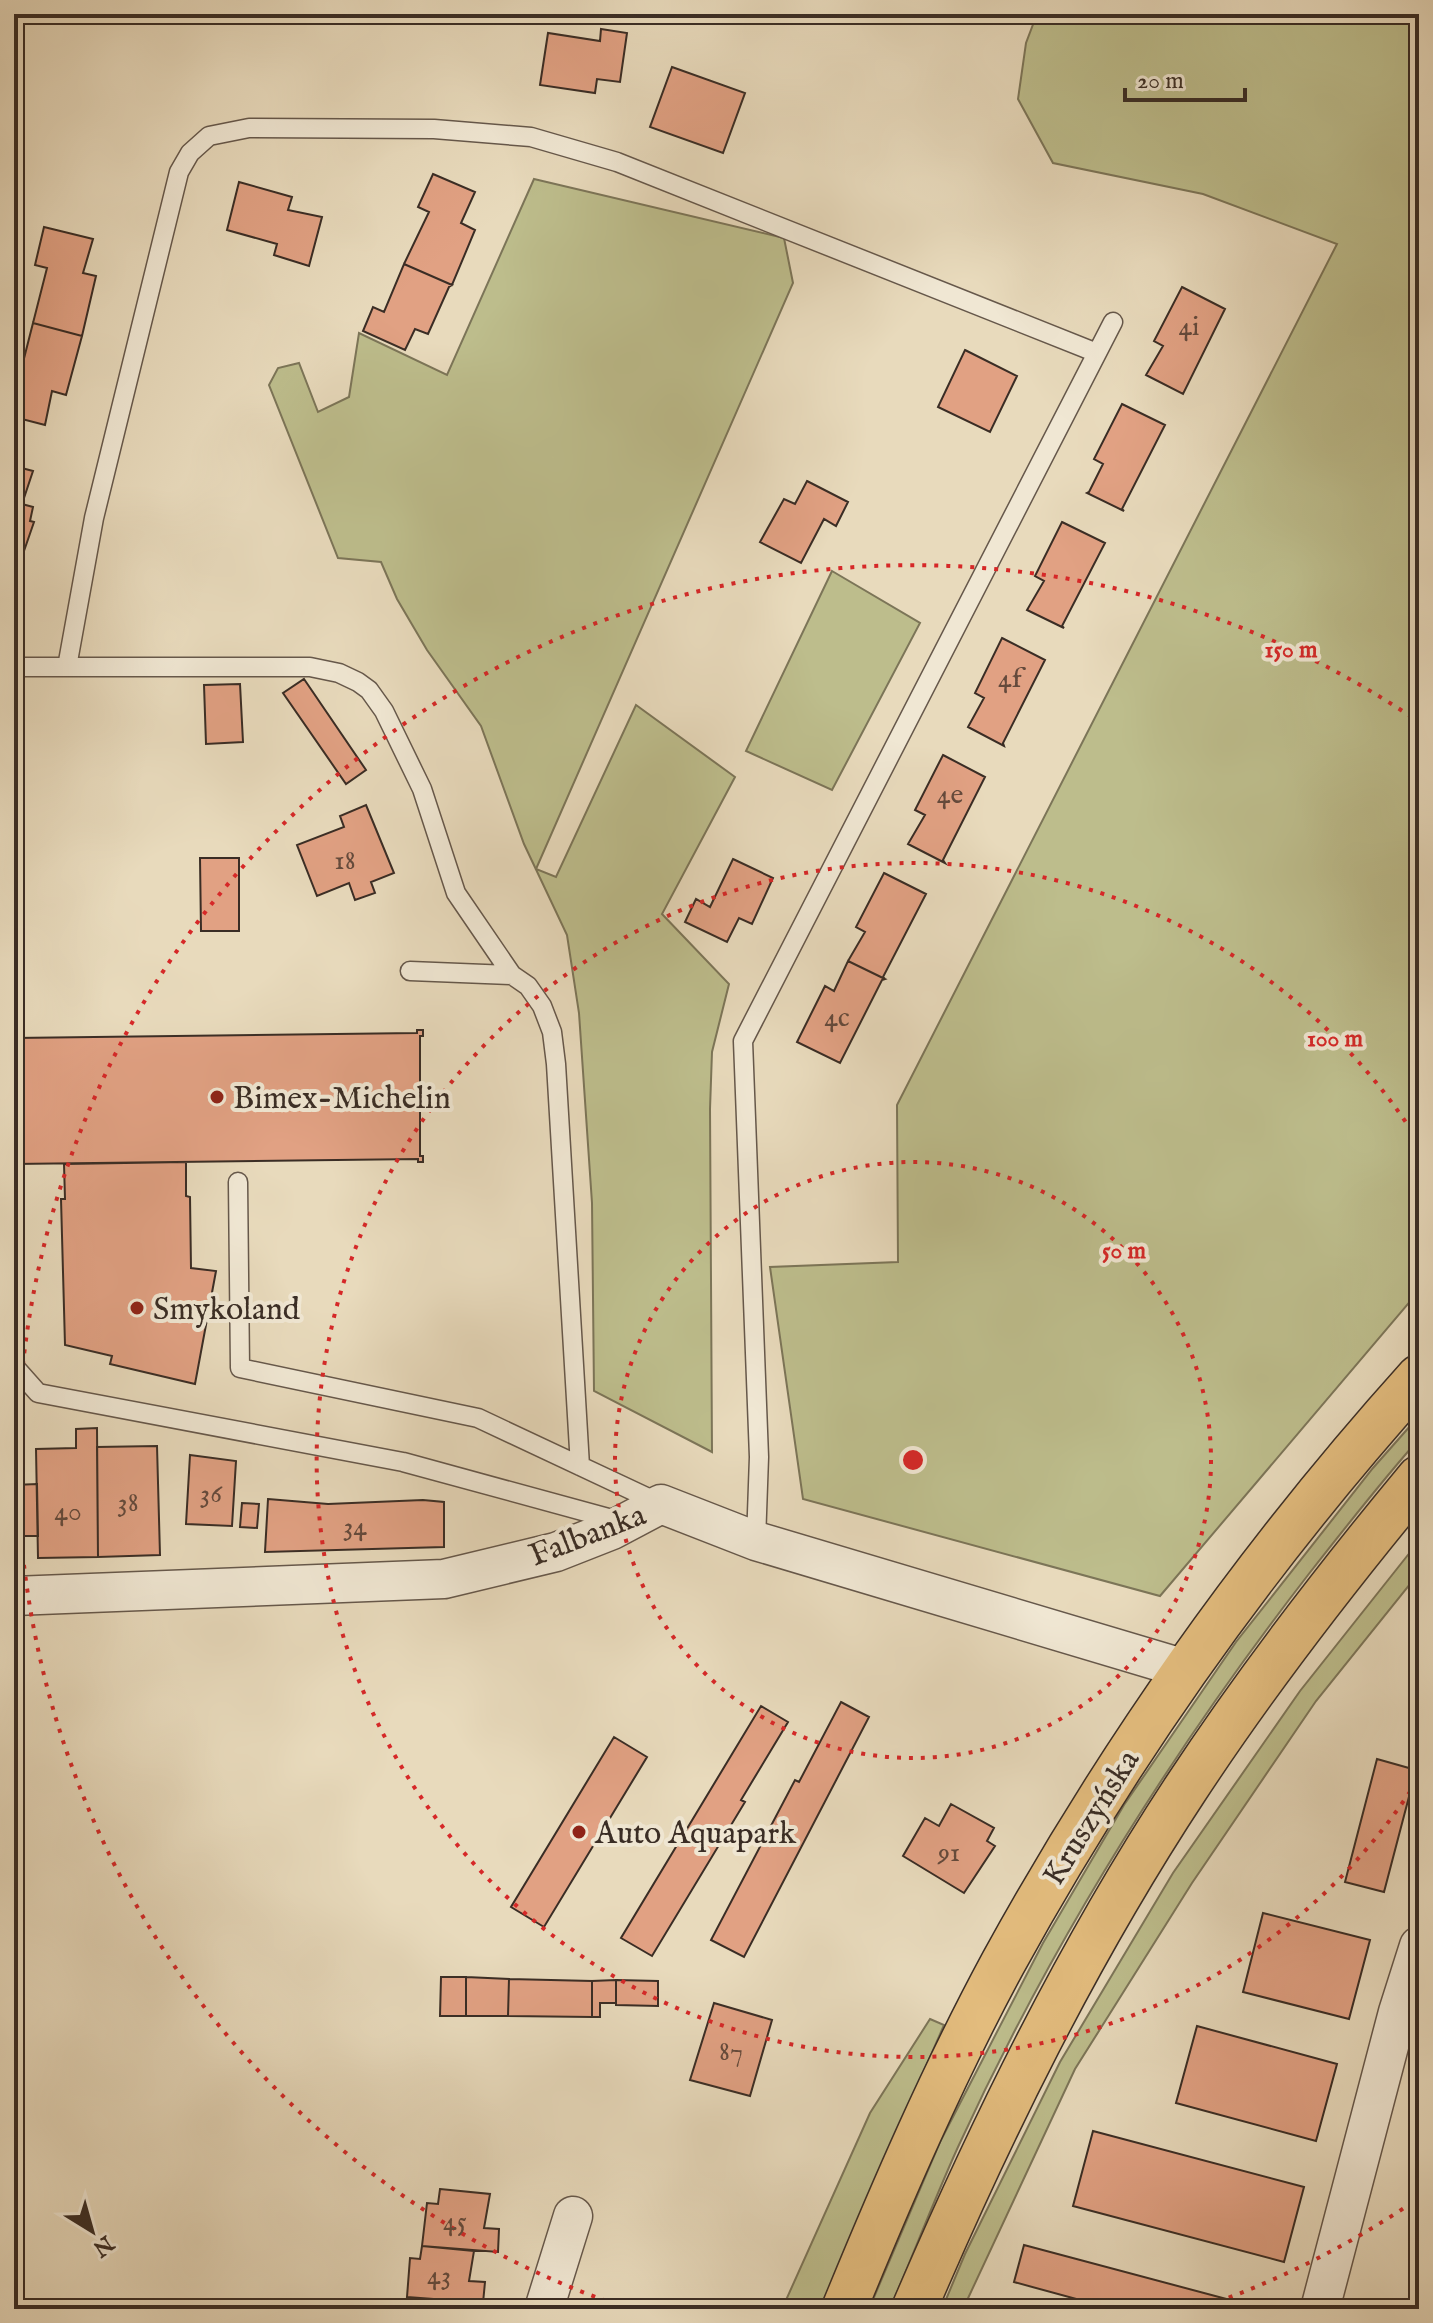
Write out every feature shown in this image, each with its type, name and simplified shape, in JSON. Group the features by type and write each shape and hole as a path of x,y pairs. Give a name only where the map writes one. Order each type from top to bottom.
{"main road":[{"name":"Kruszyńska","path":"844,2309 933,2103 1003,1964 1074,1841 1185,1669 1260,1566 1358,1445 1419,1377"},
{"name":"Kruszyńska","path":"914,2309 962,2197 1045,2027 1136,1869 1185,1789 1300,1625 1419,1478"}],"street":[{"name":"Falbanka","path":"14,1596 444,1579 556,1552 626,1523 661,1504 756,1541 1185,1669"},
{"path":"1320,2309 1398,2012 1419,1946"},
{"path":"544,2309 573,2216"}],"lane":[{"path":"67,667 94,518 179,172 190,153 209,136 264,128 434,129 531,137 617,162 1097,353"},
{"path":"756,1541 759,1457 743,1041 1113,322"},
{"path":"14,667 310,667 339,673 358,682 369,690 384,711 422,789 456,893 512,975 528,986 542,1006 552,1032 580,1466"},
{"path":"410,971 512,975"},
{"path":"238,1182 240,1368 478,1418 661,1504"},
{"path":"14,1366 38,1393 403,1462 626,1523"}],"green space":[{"path":"1037,14 1419,14 1419,1291 1160,1596 803,1499 770,1267 898,1262 897,1105 1337,244 1203,194 1053,163 1018,99 1026,43"},
{"path":"534,179 784,238 793,283 536,869 556,877 636,705 735,777 662,914 729,984 712,1052 712,1452 594,1391 592,1203 579,1013 567,935 524,844 481,726 427,650 397,599 381,562 338,558 269,385 278,368 299,363 318,412 349,397 359,333 447,375"},
{"path":"832,571 920,623 832,790 746,751"},
{"path":"1419,1416 1419,1439 1257,1642 1116,1851 1073,1923 994,2071 949,2167 890,2309 869,2309 940,2142 1043,1943 1124,1805 1236,1642 1373,1468"},
{"path":"1419,1541 1419,1573 1316,1701 1192,1883 1075,2069 963,2309 942,2309 965,2254 1060,2062 1173,1873 1300,1691"},
{"path":"930,2019 944,2025 820,2309 782,2309 870,2113"}],"building":[{"path":"601,29 627,33 620,82 597,79 595,93 540,85 548,33 600,41"},
{"path":"672,67 745,93 723,153 650,127"},
{"path":"433,174 475,192 461,223 475,230 452,285 404,264 429,212 418,207"},
{"path":"239,182 292,197 288,210 322,217 309,266 274,255 277,244 227,230"},
{"path":"44,227 93,239 83,273 96,276 82,336 33,323 47,268 35,265"},
{"path":"404,264 452,285 428,334 415,329 405,350 363,331 373,307 384,312"},
{"path":"1182,287 1225,309 1183,394 1146,375 1163,346 1154,341"},
{"path":"33,323 82,336 66,395 52,391 45,425 14,417 14,377 19,378"},
{"path":"965,350 1017,376 990,432 938,407"},
{"path":"1122,404 1165,425 1122,509 1124,511 1087,493 1103,464 1094,459"},
{"path":"14,466 33,471 22,504 33,507 30,521 34,522 15,577"},
{"path":"807,481 848,502 836,526 824,519 801,563 760,542 784,499 795,504"},
{"path":"1062,522 1105,543 1062,626 1064,628 1027,610 1044,581 1035,576"},
{"path":"1002,638 1045,660 1004,746 968,727 984,698 975,693"},
{"path":"304,679 366,770 346,784 283,693"},
{"path":"14,680 21,908 14,908"},
{"path":"240,684 243,742 206,744 204,685"},
{"path":"943,755 985,777 943,860 945,863 908,844 925,815 915,810"},
{"path":"366,805 394,873 371,882 375,893 355,900 349,883 317,896 297,845 344,827 340,816"},
{"path":"200,858 239,858 239,931 201,931"},
{"path":"733,859 773,878 752,924 739,918 727,942 685,922 696,899 710,907"},
{"path":"884,873 926,894 883,977 885,979 848,961 865,932 856,927"},
{"path":"848,961 885,979 840,1063 797,1042 825,986 834,991"},
{"name":"Bimex-Michelin","path":"417,1030 423,1030 423,1036 420,1036 420,1156 423,1156 423,1162 418,1162 418,1159 14,1164 14,1038 417,1033"},
{"name":"Smykoland","path":"186,1162 191,1268 216,1271 195,1384 110,1364 112,1356 65,1345 61,1199 65,1199 64,1164"},
{"path":"97,1428 98,1557 38,1558 36,1449 76,1448 76,1429"},
{"path":"157,1446 160,1555 98,1557 97,1447"},
{"path":"190,1455 236,1461 232,1526 186,1524"},
{"path":"37,1484 38,1536 14,1536 14,1485"},
{"path":"268,1499 328,1504 444,1502 444,1547 265,1552"},
{"path":"242,1503 259,1504 257,1528 240,1527"},
{"path":"841,1702 869,1717 744,1957 711,1940 795,1780 799,1782"},
{"path":"761,1706 788,1722 741,1800 745,1802 652,1956 621,1938"},
{"name":"Auto Aquapark","path":"614,1737 647,1757 544,1927 511,1907"},
{"path":"1377,1759 1416,1770 1384,1892 1345,1882"},
{"path":"951,1804 994,1828 987,1841 995,1846 964,1893 903,1856 925,1818 939,1826"},
{"path":"1263,1913 1370,1940 1349,2019 1243,1992"},
{"path":"441,1977 466,1977 466,2016 440,2016"},
{"path":"466,1977 509,1979 508,2016 466,2016"},
{"path":"509,1979 592,1981 592,2017 508,2016"},
{"path":"616,1980 616,2003 600,2003 600,2017 592,2017 592,1981"},
{"path":"616,1980 658,1981 658,2006 616,2005"},
{"path":"714,2003 772,2020 750,2096 690,2080"},
{"path":"1197,2026 1337,2064 1316,2141 1176,2103"},
{"path":"1093,2131 1304,2187 1284,2262 1073,2206"},
{"path":"440,2189 490,2194 484,2228 499,2229 498,2252 422,2246 427,2203 438,2204"},
{"path":"1024,2245 1264,2309 1113,2309 1014,2282"},
{"path":"422,2246 474,2251 469,2281 485,2282 483,2303 407,2297 410,2258 420,2259"},
{"path":"407,2297 459,2301 458,2309 406,2309"}],"place":[{"name":"Bimex-Michelin","path":"217,1097"},
{"name":"Smykoland","path":"137,1308"},
{"name":"Auto Aquapark","path":"579,1832"}]}
